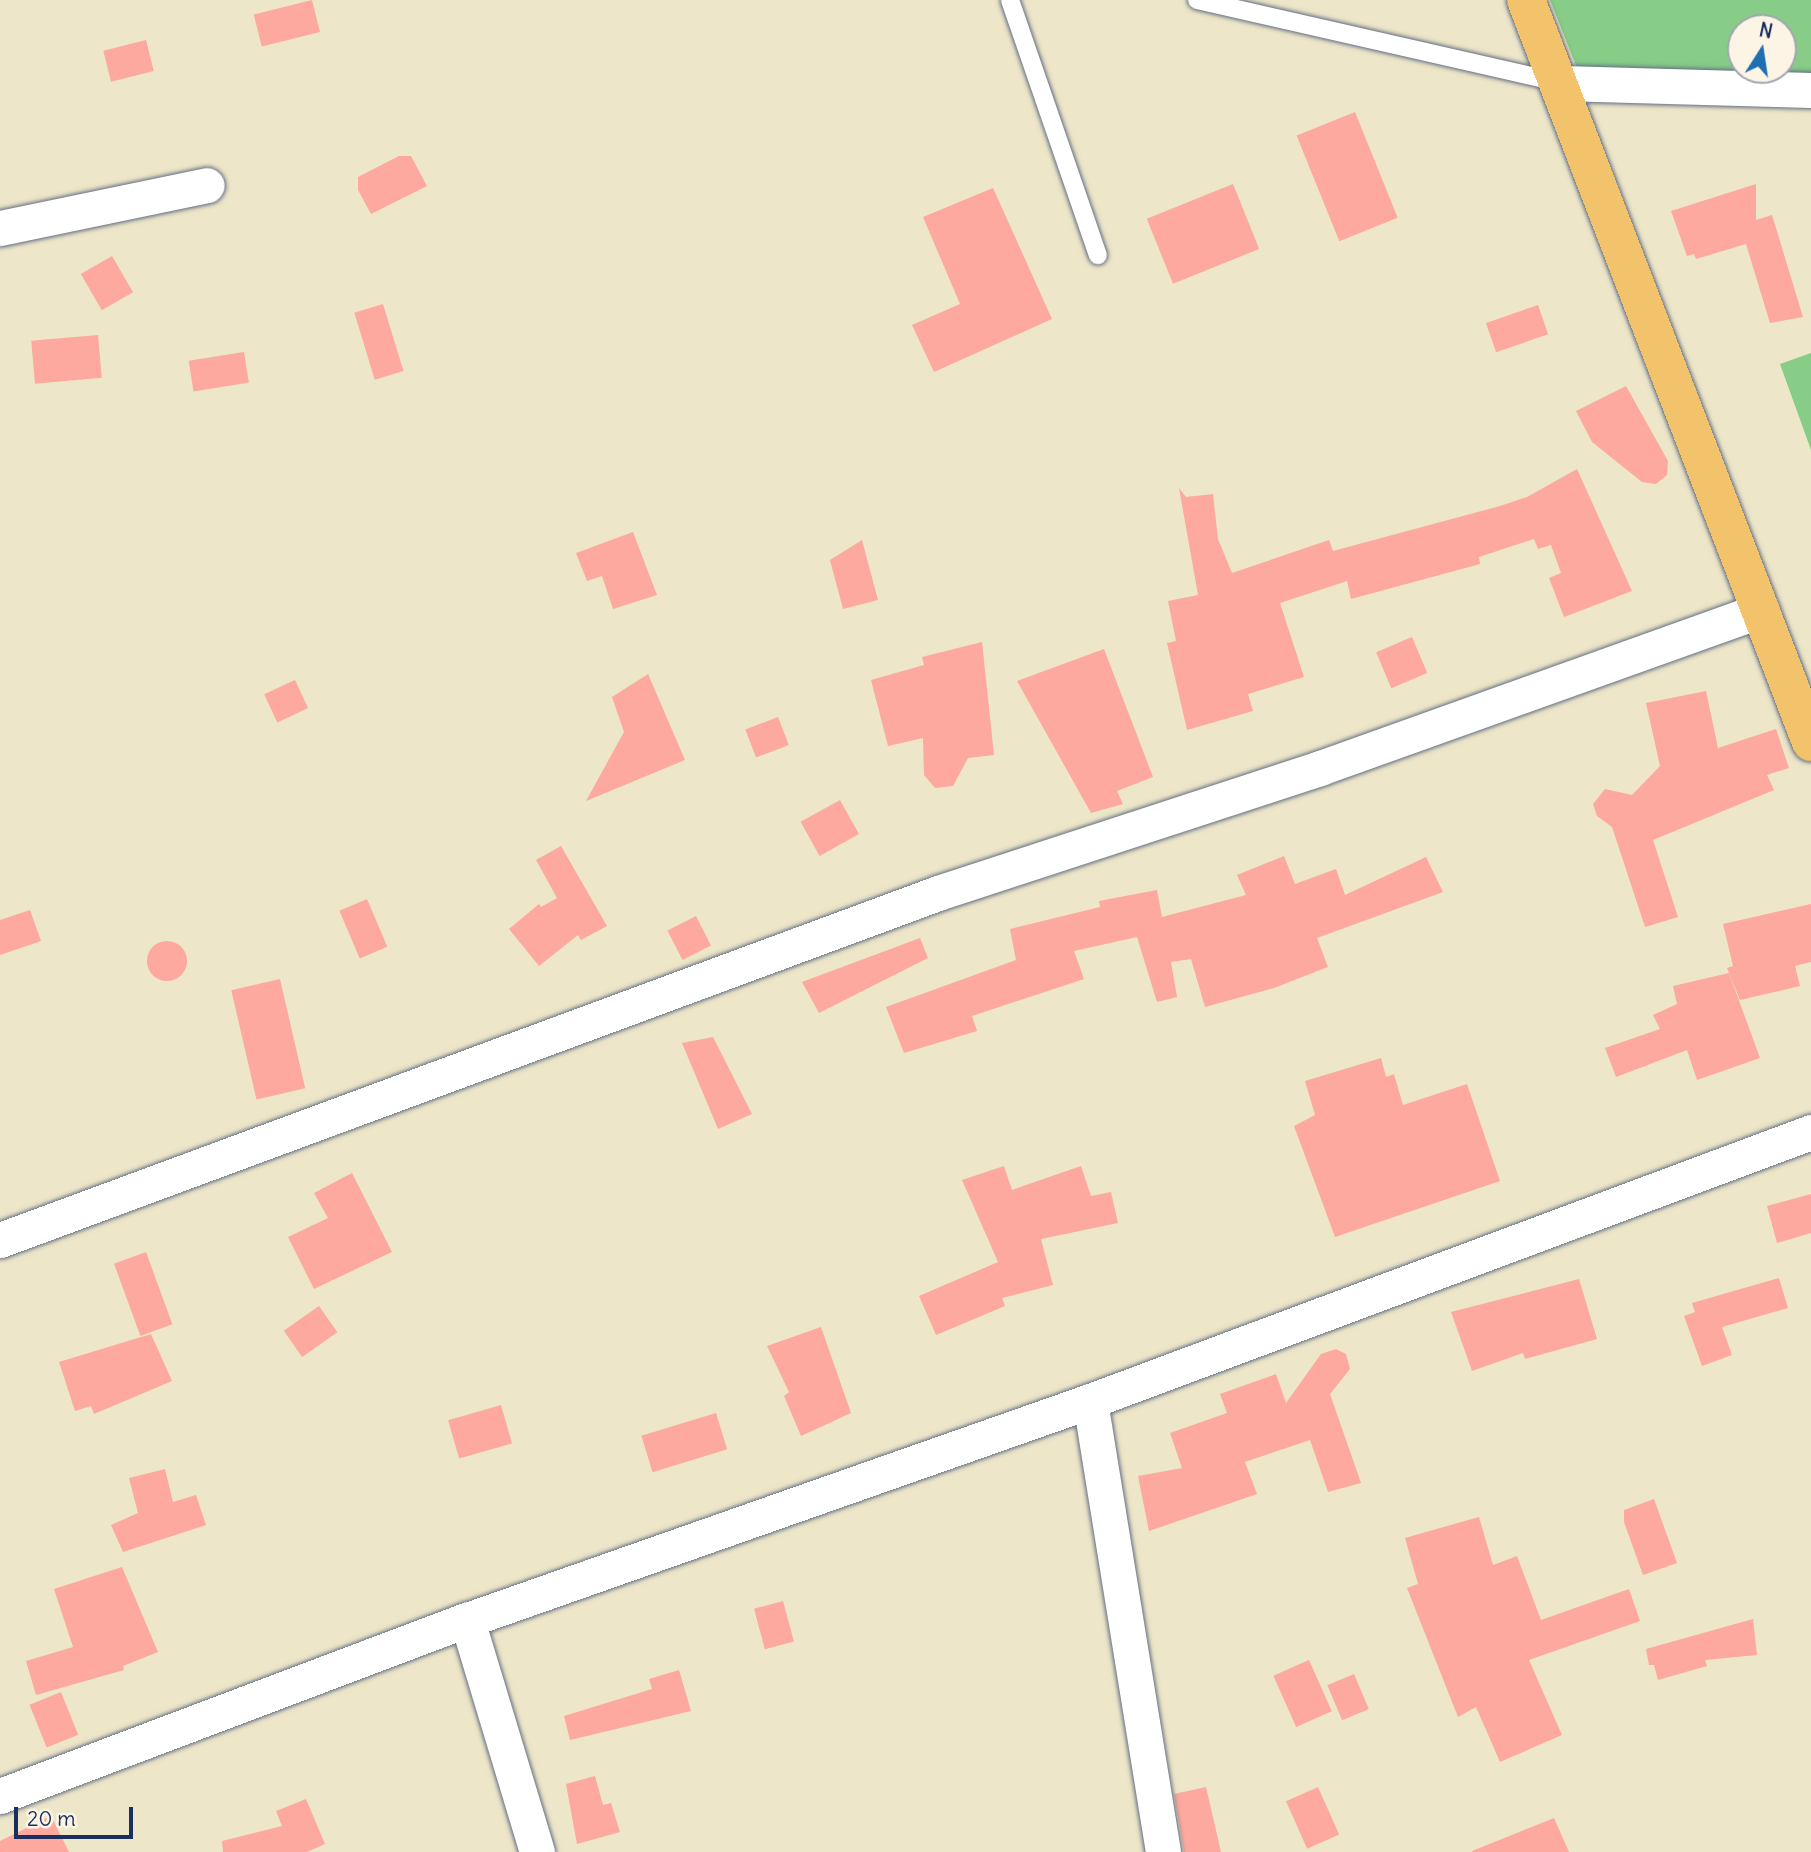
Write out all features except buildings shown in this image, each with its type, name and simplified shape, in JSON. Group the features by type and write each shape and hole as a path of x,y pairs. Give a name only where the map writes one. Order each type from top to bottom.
{"highway":[{"path":"1526,0 1561,83 1672,387 1762,610 1811,742"}],"street":[{"path":"1561,83 1811,90"},
{"path":"0,228 207,185"},
{"path":"0,1240 938,893 1320,768 1762,610"},
{"path":"0,1796 467,1620 1090,1401 1811,1132"},
{"path":"1090,1401 1163,1852"},
{"path":"467,1620 537,1852"}],"lane":[{"path":"1010,0 1098,256"},
{"path":"1197,0 1561,83"}],"green space":[{"path":"1550,0 1811,0 1811,74 1797,74 1797,14 1727,14 1727,72 1577,68"},
{"path":"1811,353 1811,450 1780,364"}]}
